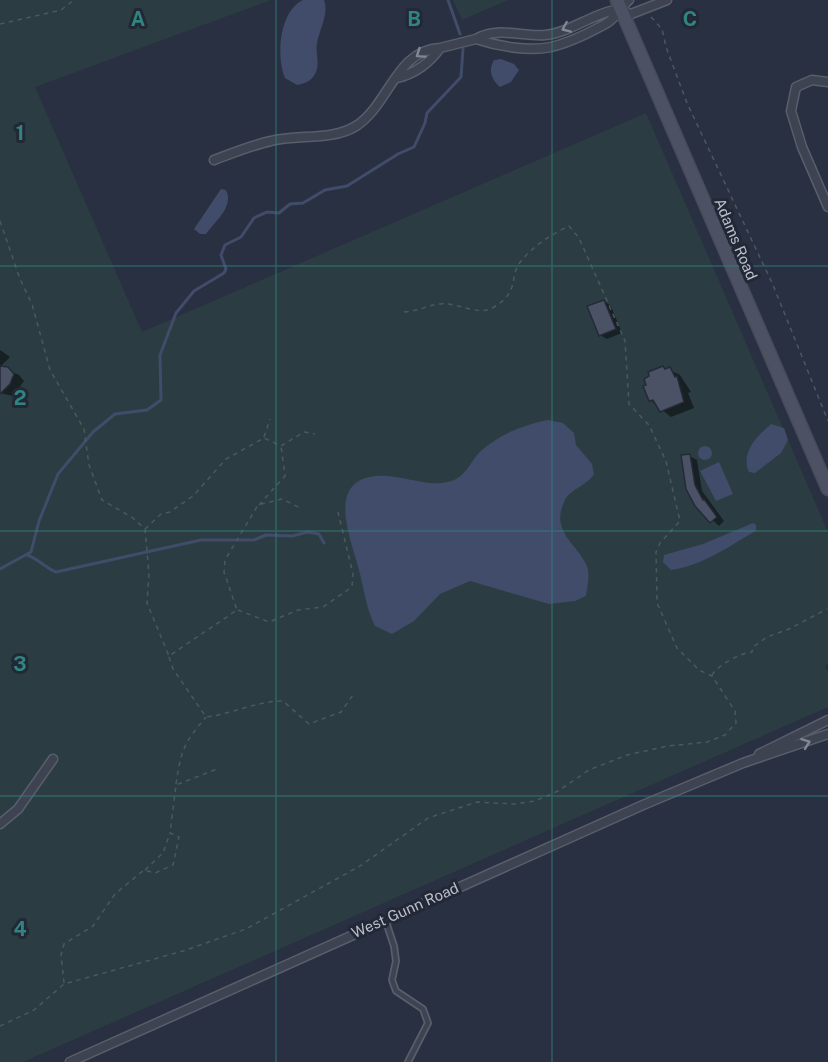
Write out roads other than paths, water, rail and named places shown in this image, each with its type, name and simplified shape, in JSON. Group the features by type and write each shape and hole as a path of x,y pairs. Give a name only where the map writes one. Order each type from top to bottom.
{"main road":[{"name":"Adams Road","path":"622,3 828,489"}],"street":[{"path":"622,3 632,14 667,0"},
{"path":"214,160 270,141 298,136 323,136 356,125 397,78 409,76 434,58 440,48 476,39 487,32 548,35 622,3"},
{"path":"476,39 489,43 550,47 608,22 622,3"},
{"path":"540,35 542,47"},
{"path":"828,82 812,80 796,87 790,111 802,147 828,207"},
{"name":"West Gunn Road","path":"742,763 785,739 828,720"},
{"name":"West Gunn Road","path":"70,1062 385,919 742,763 828,734"},
{"path":"0,824 18,809 53,759"}],"lane":[{"path":"385,919 394,946 396,962 392,980 396,991 423,1009 428,1023 408,1062"}],"water":[{"path":"303,0 324,0 325,11 317,43 316,72 313,78 297,85 285,78 280,47 284,24 295,6"},
{"path":"501,59 514,64 519,70 511,82 500,87 494,81 491,71 494,60"},
{"path":"221,189 226,190 228,196 226,208 206,234 200,234 194,229"},
{"path":"548,420 563,423 574,433 576,445 592,464 594,474 566,498 560,521 566,536 586,564 588,580 586,596 575,601 549,604 470,581 440,594 414,621 392,634 375,626 367,605 348,529 346,500 351,488 361,480 377,476 426,483 445,483 454,480 459,478 478,453 489,444 522,427"},
{"path":"771,424 784,428 788,440 781,453 755,473 749,472 747,458 751,445"},
{"path":"702,446 708,446 712,453 708,460 702,460 698,456 698,450"},
{"path":"719,462 733,494 716,501 700,471"},
{"path":"753,523 756,525 756,531 704,560 671,570 663,562 664,555 703,544"}],"waterway":[{"path":"448,0 460,34"},
{"path":"0,569 31,552 39,521 58,474 93,432 115,414 147,410 161,400 160,355 176,313 194,291 224,273 226,269 221,255 225,245 241,237 254,218 267,212 279,213 290,204 303,203 325,190 347,186 398,154 414,147 427,113 461,77 463,49"},
{"path":"27,555 56,572 201,540 254,540 266,535 292,536 308,532 319,534 324,543"}]}
